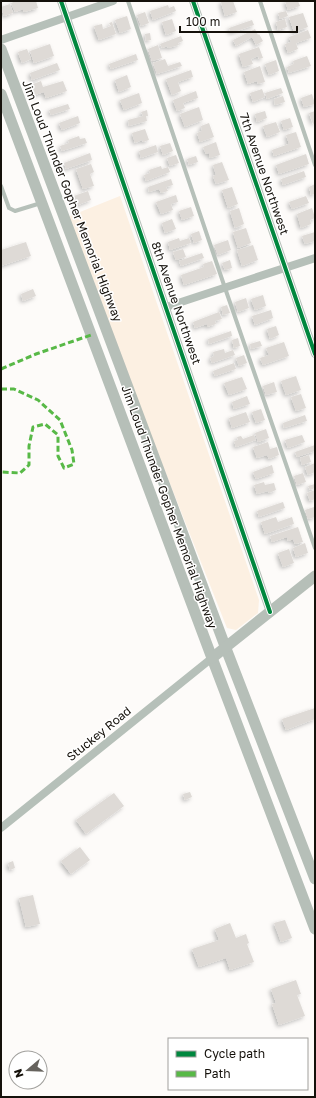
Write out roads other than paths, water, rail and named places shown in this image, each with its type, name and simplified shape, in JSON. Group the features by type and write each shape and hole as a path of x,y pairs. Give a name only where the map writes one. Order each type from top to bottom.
{"main road":[{"name":"Jim Loud Thunder Gopher Memorial Highway","path":"1,49 315,879"},
{"name":"Jim Loud Thunder Gopher Memorial Highway","path":"1,94 315,929"},
{"path":"212,658 315,576"}],"street":[{"name":"8th Avenue Northwest","path":"61,1 270,612"},
{"path":"1,40 113,1"},
{"name":"7th Avenue Northwest","path":"193,1 315,354"},
{"path":"166,307 315,258"},
{"name":"Stuckey Road","path":"1,828 212,658"}],"lane":[{"path":"128,1 315,548"},
{"path":"260,1 315,166"},
{"path":"1,186 9,208 15,211 42,203"}]}
